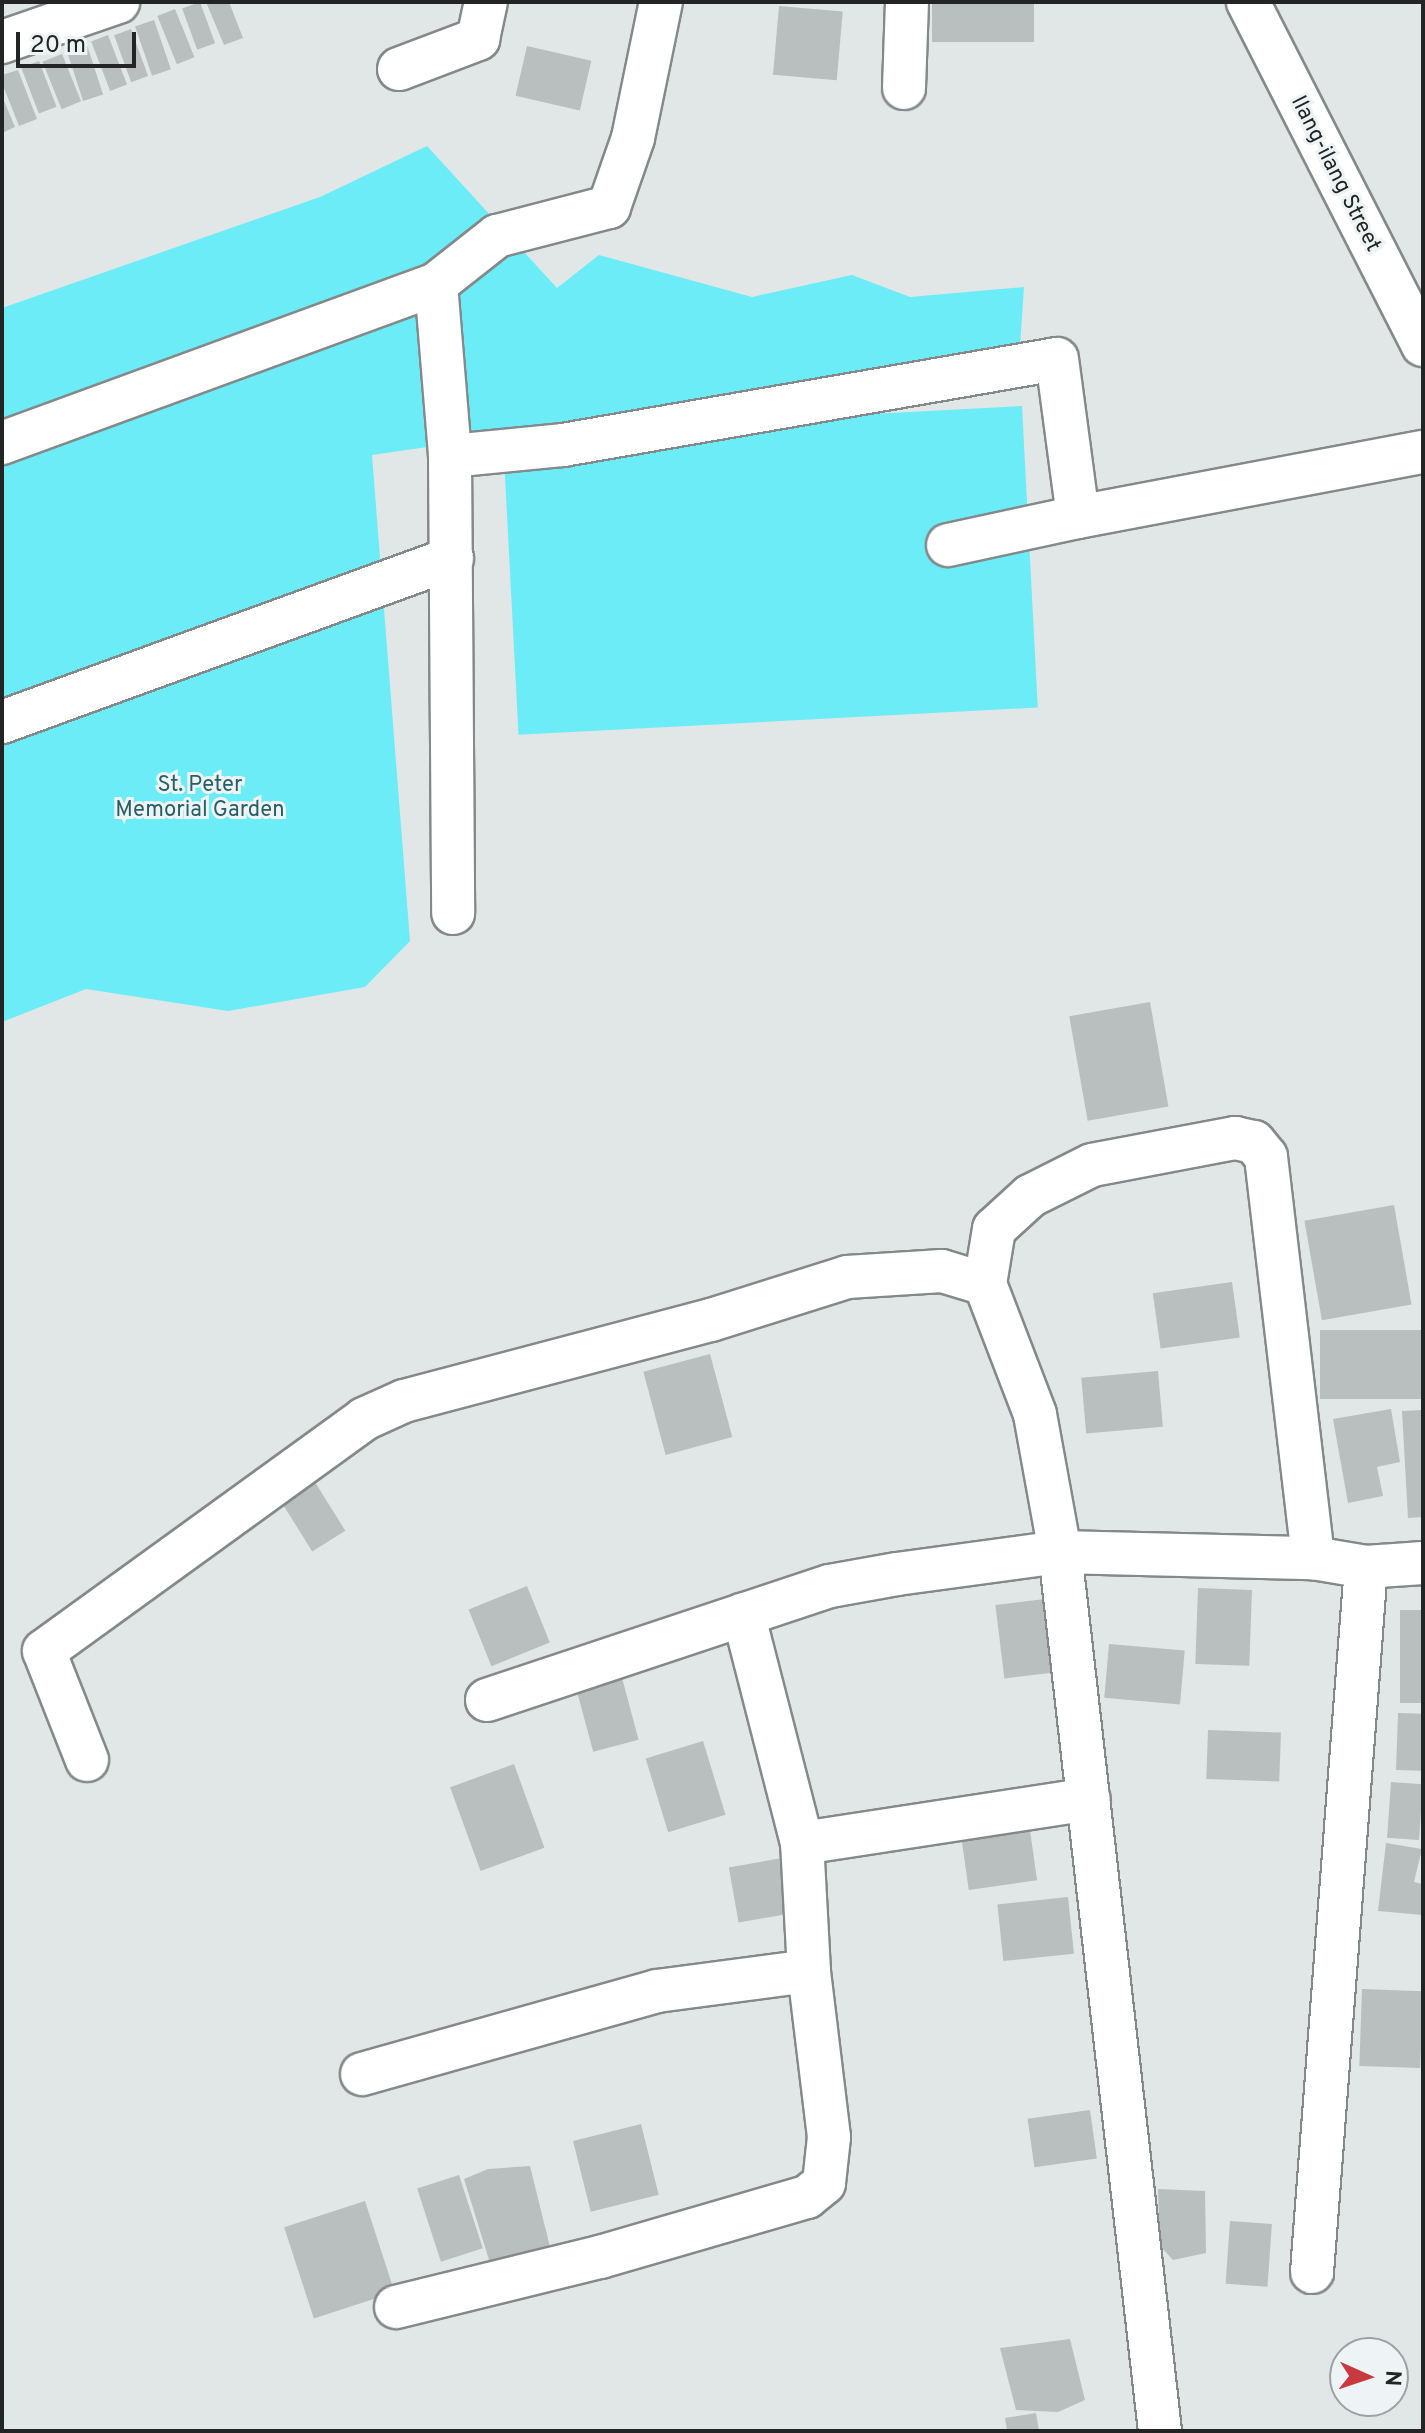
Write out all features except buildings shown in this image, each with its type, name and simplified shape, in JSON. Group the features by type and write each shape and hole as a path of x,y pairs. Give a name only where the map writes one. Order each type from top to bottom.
{"street":[{"path":"2,42 55,12 118,2"},
{"path":"399,69 478,39 486,2"},
{"path":"2,443 436,284 497,236 609,207 633,138 661,2"},
{"path":"904,88 907,2"},
{"name":"Ilang-ilang Street","path":"1248,2 1423,345"},
{"path":"436,284 450,456 453,913"},
{"path":"450,456 563,445 1057,359 1078,517"},
{"path":"948,545 1078,517 1423,452"},
{"path":"2,722 452,558"},
{"path":"1160,2431 1060,1552 1035,1414 985,1284 994,1229 1030,1196 1105,1162 1235,1138 1254,1142 1266,1157 1313,1558"},
{"path":"87,1760 44,1651 364,1419 404,1401 711,1320 847,1277 942,1271 985,1284"},
{"path":"487,1700 830,1586 1060,1552 1313,1558 1366,1567 1423,1563"},
{"path":"1312,2272 1366,1567"},
{"path":"396,2307 600,2257 816,2192 830,2164 829,2137 809,1971 802,1843 743,1614"},
{"path":"802,1843 1089,1799"},
{"path":"362,2074 657,1991 809,1971"}],"green space":[{"name":"St. Peter Memorial Garden","path":"427,146 557,288 599,255 752,297 852,275 910,297 1024,287 1019,361 372,455 410,941 365,987 228,1011 86,989 2,1022 2,308 320,197"},
{"path":"1022,406 1038,708 519,735 503,433"}]}
